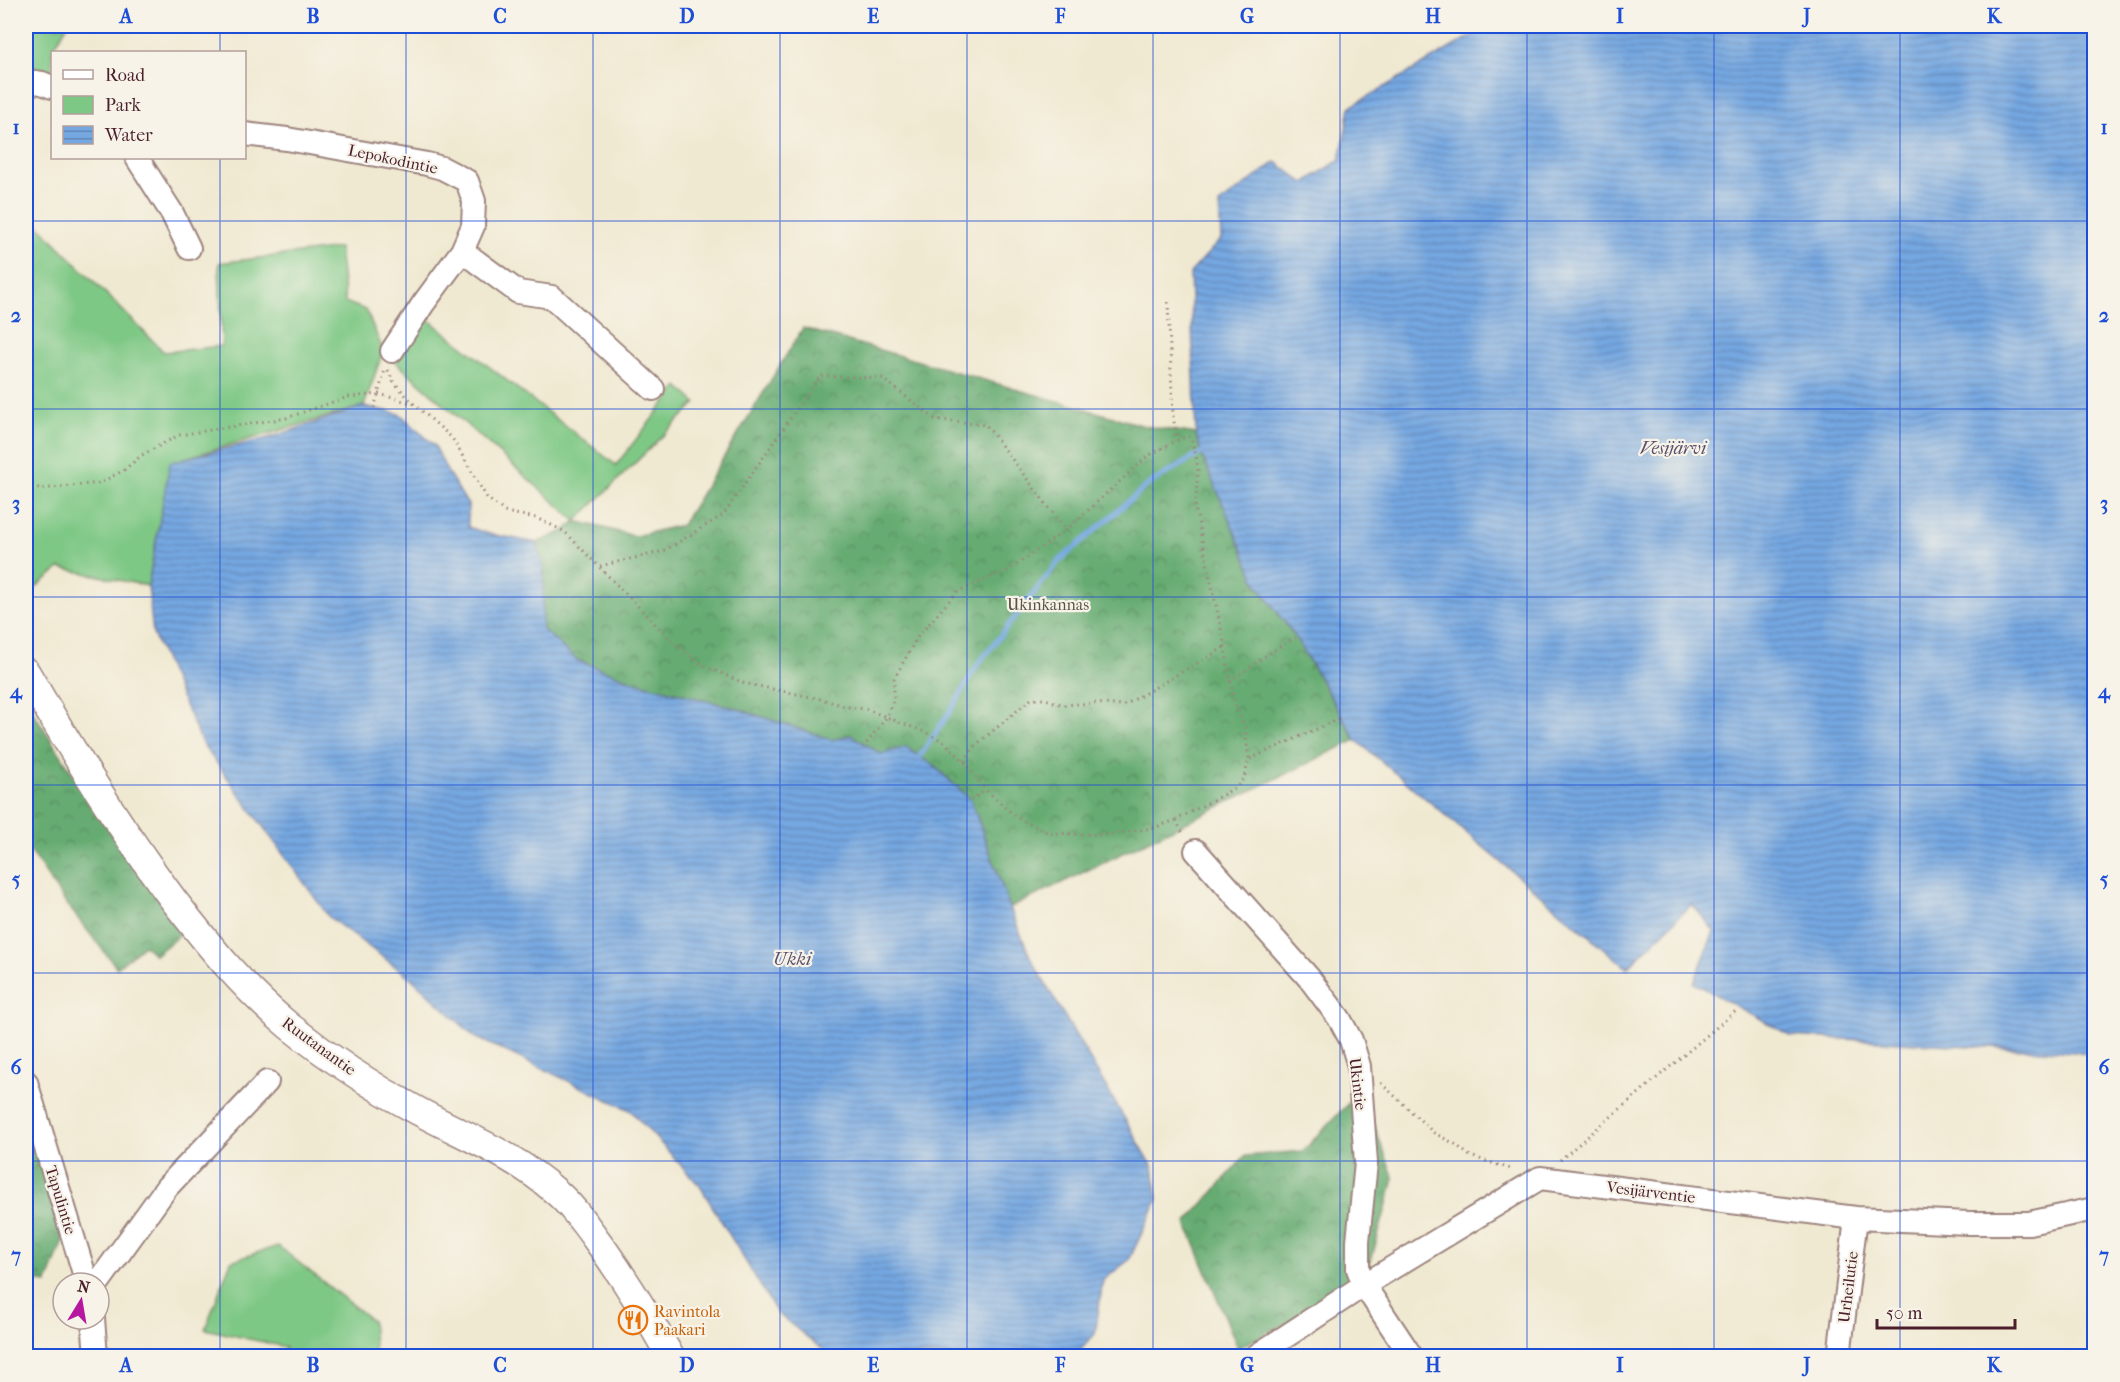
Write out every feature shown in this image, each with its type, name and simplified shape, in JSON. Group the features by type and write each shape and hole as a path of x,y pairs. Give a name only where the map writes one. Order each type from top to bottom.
{"main road":[{"name":"Ruutanantie","path":"26,672 120,825 219,958 251,992 290,1026 353,1072 417,1110 517,1162 556,1191 587,1226 615,1266 670,1356"}],"street":[{"path":"26,81 51,87"},
{"name":"Lepokodintie","path":"246,134 383,155 441,168 467,181 474,201 473,226 462,251"},
{"path":"138,159 172,213 189,248"},
{"path":"389,359 423,304 462,251 518,292 552,297 653,389"},
{"name":"Ukintie","path":"1196,851 1309,978 1339,1018 1351,1040 1359,1066 1366,1163 1358,1241 1358,1269 1365,1285 1411,1356"},
{"name":"Tapulintie","path":"26,1082 83,1271"},
{"path":"107,1271 167,1187 267,1082"},
{"path":"1256,1356 1365,1285 1540,1178"},
{"name":"Vesijärventie","path":"1540,1178 1857,1218 2029,1223 2094,1209"},
{"name":"Urheilutie","path":"1839,1356 1857,1218"},
{"path":"94,1331 96,1356"}],"path":[{"path":"1168,302 1173,416 1177,440"},
{"path":"374,408 389,359"},
{"path":"389,359 393,381 413,403 452,438 487,498 505,512 536,518 564,531 671,640 697,662 743,682 821,699 847,708 866,709 886,718 922,731 943,741 964,761 986,790 1016,817 1049,833 1107,835 1154,828 1176,820 1235,788 1244,778 1250,759 1245,728 1235,704 1226,647 1195,507 1198,472 1190,436 1177,440 1148,456 1066,530 1009,570 958,591 918,636 894,679 894,698 886,718 866,744"},
{"path":"600,566 664,551 723,515 820,376 882,378 935,419 986,424 1066,530"},
{"path":"26,484 42,489 100,483 124,470 142,454 179,435 286,418 348,397 379,394 413,403"},
{"path":"1230,681 1286,642 1296,638"},
{"path":"964,761 976,745 1031,699 1045,699 1064,705 1095,703 1123,706 1226,647"},
{"path":"1250,759 1341,718"},
{"path":"971,800 986,790"},
{"path":"1359,1066 1385,1086 1434,1133 1455,1144 1470,1156 1540,1178 1737,1010"}],"green space":[{"path":"26,26 67,26 54,47 60,51 51,51 51,87 26,81"},
{"path":"26,213 164,352 222,346 219,263 339,248 345,302 366,310 383,350 416,310 616,465 678,386 696,403 576,521 383,351 364,406 171,462 148,586 60,568 26,595"},
{"name":"Ukinkannas","path":"803,328 1145,426 1196,434 1201,453 1257,584 1296,638 1356,740 1010,908 971,800 934,766 881,754 851,735 832,740 738,709 635,682 577,660 542,629 544,572 537,543 564,531 576,521 635,536 682,525"},
{"path":"26,701 121,848 183,932 155,955 144,945 117,968 65,902 26,845"},
{"path":"26,1090 67,1231 47,1283 26,1280"},
{"path":"1361,1090 1394,1179 1364,1285 1238,1348 1186,1223 1245,1156 1303,1151"},
{"path":"278,1246 372,1321 375,1356 283,1356 285,1347 205,1329 231,1261"}],"water":[{"name":"Vesijärvi","path":"1488,26 2094,26 2094,1053 1791,1036 1694,983 1714,931 1692,904 1627,968 1356,740 1296,638 1257,584 1201,453 1196,434 1190,273 1221,239 1219,204 1276,162 1304,183 1340,160 1350,107"},
{"name":"Ukki","path":"364,406 400,414 435,446 468,505 468,527 489,534 537,543 544,572 542,629 577,660 635,682 738,709 832,740 851,735 881,754 906,747 934,766 971,800 1031,959 1153,1167 1158,1199 1129,1260 1103,1280 1095,1334 1075,1356 831,1356 777,1313 700,1186 630,1110 475,1037 412,979 329,917 202,743 153,634 148,586 170,462 272,437"}],"waterway":[{"path":"920,756 978,664 1059,561 1149,484 1201,453"}],"place":[{"name":"Ravintola Paakari","path":"633,1320"}]}
